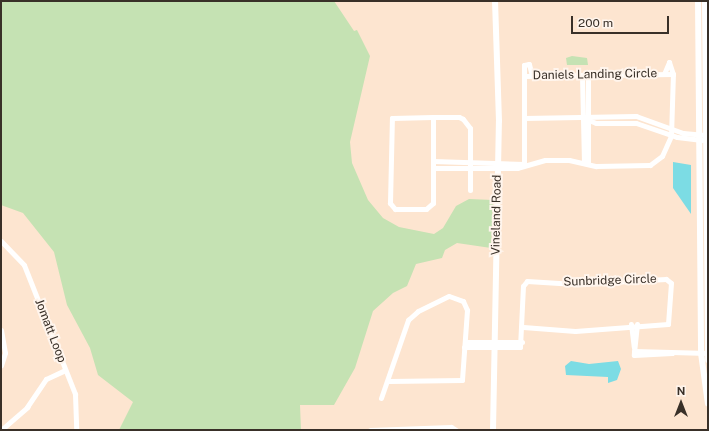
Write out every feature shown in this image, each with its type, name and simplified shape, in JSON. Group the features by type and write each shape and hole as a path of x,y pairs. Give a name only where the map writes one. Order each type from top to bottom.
{"main road":[{"name":"Vineland Road","path":"493,430 498,165 495,1"},
{"path":"698,1 699,137 705,352 708,404"},
{"path":"701,1 705,8"},
{"path":"705,1 707,137 705,352 708,360"}],"street":[{"path":"664,74 669,62 673,74"},
{"path":"524,76 524,65 529,64 532,76"},
{"name":"Daniels Landing Circle","path":"481,164 513,165 524,164 545,160 650,165 662,156 671,136 673,74 524,76 524,164"},
{"path":"585,75 586,163"},
{"path":"433,117 433,203 430,207 392,207 390,118 433,117 459,117 466,122 470,128 470,190"},
{"path":"524,118 586,119 643,117 672,129 683,136"},
{"path":"586,119 636,123 671,136 707,137"},
{"path":"433,162 470,162 481,164"},
{"path":"433,168 470,168 481,164"},
{"name":"Jomatt Loop","path":"1,241 24,265 77,403 76,430"},
{"name":"Sunbridge Circle","path":"465,345 520,347 522,342 523,327 523,286 527,281 575,284 612,280 670,281 670,323 634,324 575,331 523,327"},
{"path":"381,398 389,381 405,326 418,311 449,296 459,298 467,310 463,376 459,382 389,381"},
{"path":"634,324 634,351 672,353 705,352"},
{"path":"1,330 5,353 1,365"},
{"path":"1,430 27,407 46,379 65,370"},
{"path":"370,430 456,430"}],"green space":[{"path":"1,1 334,1 354,31 357,30 370,56 350,142 352,163 368,200 383,218 399,227 434,234 443,228 456,206 469,199 493,200 491,248 457,243 445,250 442,258 416,264 407,286 393,293 373,311 355,368 334,405 300,405 301,430 119,430 133,402 98,375 90,348 67,305 54,252 23,213 1,205"},
{"path":"572,56 587,58 588,65 567,65 566,58"}],"water":[{"path":"673,162 691,165 691,214 673,188"},
{"path":"571,361 589,364 618,361 621,369 617,380 608,383 608,377 566,375 565,366"}]}
